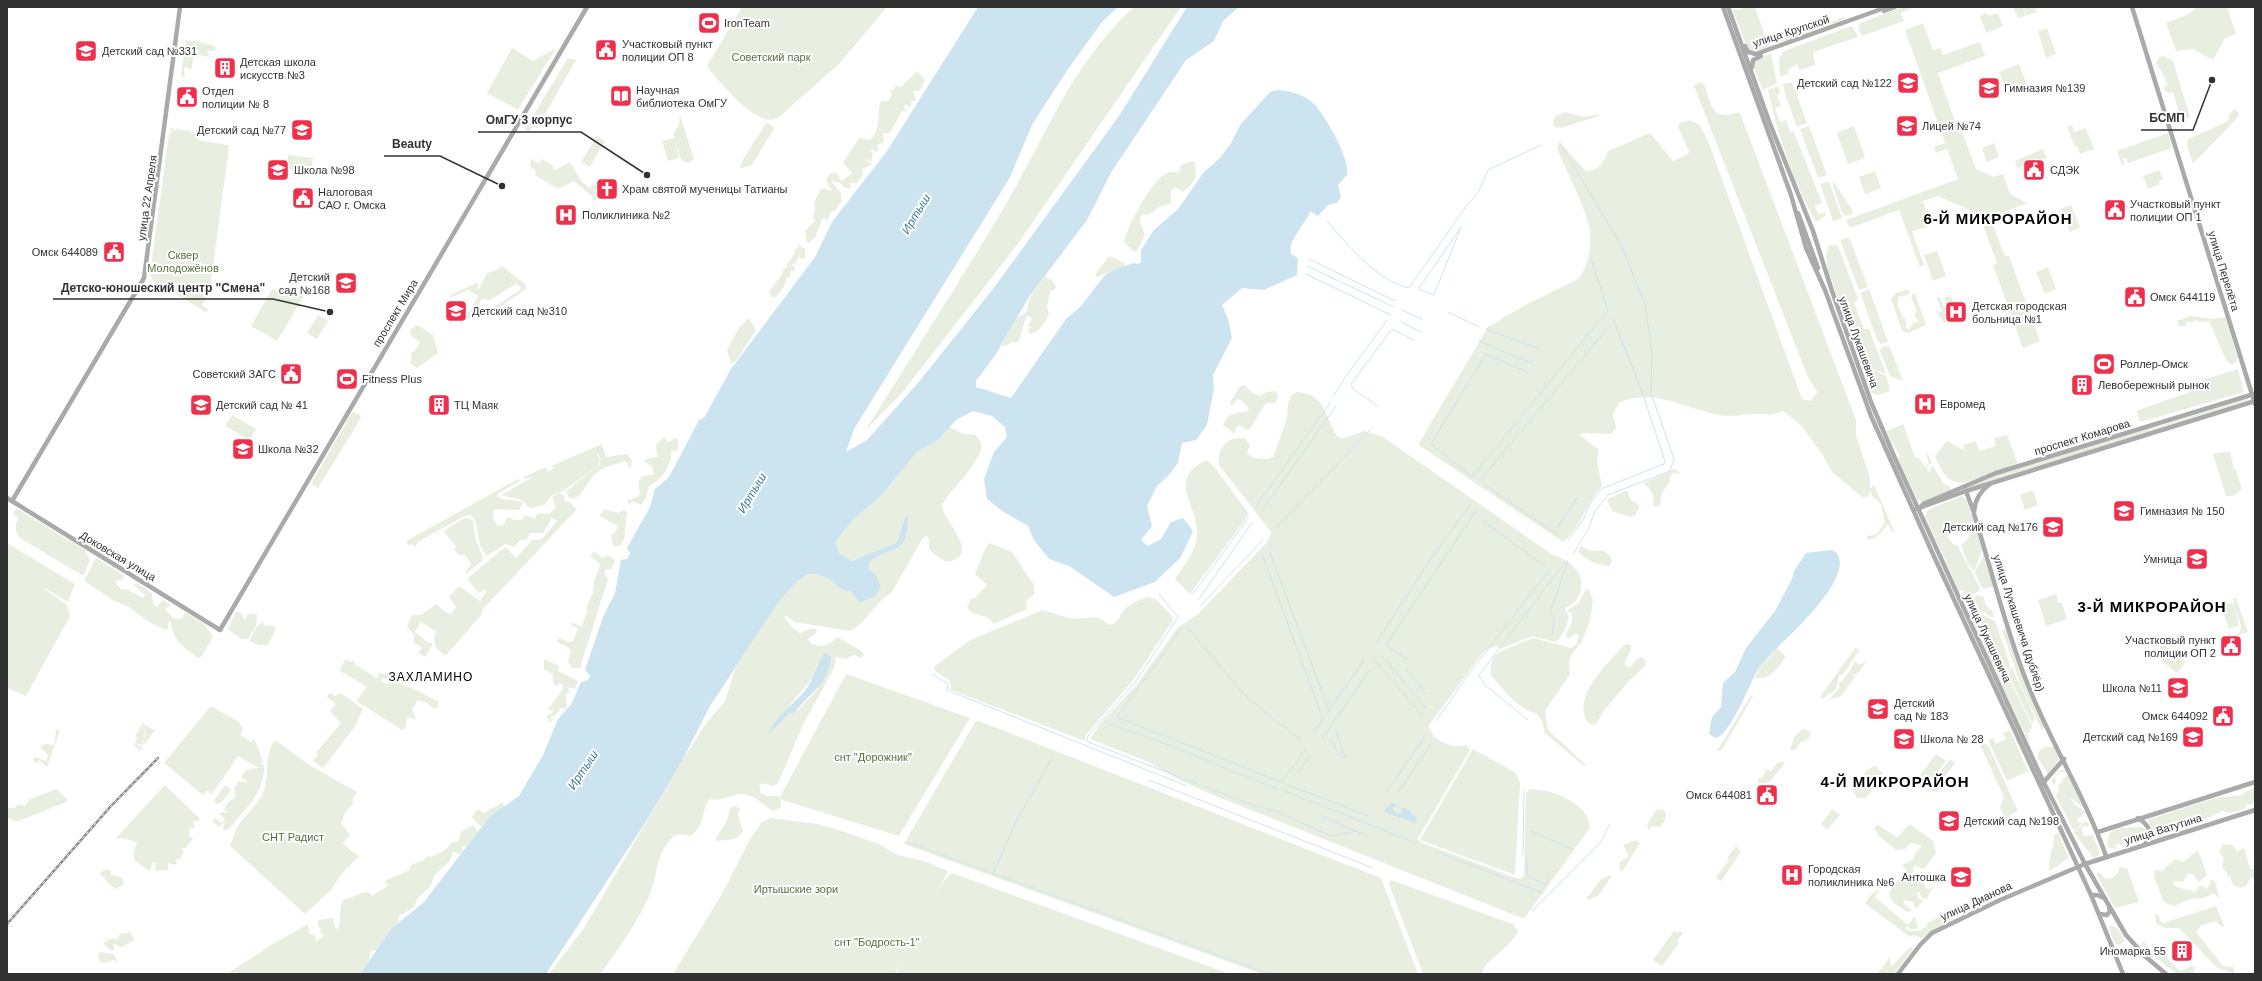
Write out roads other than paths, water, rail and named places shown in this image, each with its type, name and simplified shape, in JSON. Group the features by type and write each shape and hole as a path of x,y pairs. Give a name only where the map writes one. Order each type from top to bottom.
{"main road":[{"name":"улица 22 Апреля","path":"12,501 144,278 180,7"},
{"name":"проспект Мира","path":"220,630 587,7"},
{"name":"улица Лукашевича","path":"1723,7 1791,195 1801,235 1825,290 1866,403 1917,509"},
{"name":"улица Лукашевича","path":"1728,7 1796,193 1815,237 1830,288 1871,402 1917,509 2099,912 2123,974"},
{"name":"улица Крупской","path":"1736,28 1748,52 1756,54 1887,7"},
{"name":"улица Крупской","path":"1752,73 1752,62 1757,57 1895,7"},
{"name":"улица Перелёта","path":"2132,7 2254,394 2255,402"},
{"name":"проспект Комарова","path":"1917,509 1923,504 1996,473 2254,394"},
{"name":"проспект Комарова","path":"1917,509 1966,491 2255,402"},
{"path":"2150,425 2150,430 2153,433"},
{"path":"2114,436 2116,439 2116,444"},
{"path":"1996,473 1995,477 1999,481"},
{"path":"1974,514 1976,500 1984,488 1990,484"},
{"name":"улица Лукашевича (дублёр)","path":"1966,491 2025,678 2098,832 2106,856"},
{"name":"Доковская улица","path":"7,498 220,630"},
{"path":"2042,784 2064,759"},
{"name":"улица Ватутина","path":"2098,832 2138,818 2255,782"},
{"name":"улица Лукашевича","path":"2042,784 2084,864 2131,941 2166,974"},
{"name":"улица Ватутина","path":"2077,866 2255,810"},
{"path":"2138,818 2148,827 2150,832 2149,839 2145,844"},
{"name":"улица Дианова","path":"1898,974 1925,939 1939,928 2077,866"},
{"path":"2091,895 2099,895 2105,899"},
{"path":"2099,912 2102,915 2107,915 2110,911 2109,907"}],"water":[{"name":"Иртыш","path":"978,7 1118,7 1102,22 1068,69 1033,123 1009,179 854,429 846,452 867,440 918,383 993,289 1119,116 1187,7 1239,7 1223,21 1214,41 1186,60 1112,171 1087,220 1029,297 996,354 976,381 976,387 1011,398 1066,319 1080,307 1105,275 1133,263 1138,264 1141,262 1141,250 1154,230 1178,209 1204,172 1220,158 1231,143 1240,125 1270,92 1279,90 1291,92 1311,101 1329,125 1341,147 1345,158 1347,175 1338,185 1341,197 1337,203 1328,205 1318,216 1310,211 1294,238 1291,254 1298,258 1297,275 1264,290 1242,288 1222,305 1228,319 1232,338 1213,375 1214,388 1207,425 1196,440 1182,443 1178,463 1168,476 1157,486 1147,506 1152,526 1141,540 1148,546 1161,539 1171,522 1183,518 1193,531 1181,557 1155,582 1114,597 1069,566 1049,559 1034,540 1028,526 1002,511 987,499 984,479 994,452 1007,437 1005,427 992,416 973,411 956,420 938,440 917,452 881,496 853,520 835,542 839,553 852,561 896,543 905,518 908,516 907,529 902,544 869,562 869,570 875,574 881,587 875,597 859,602 851,592 842,590 830,579 815,574 806,575 793,585 779,602 710,706 681,763 645,823 546,974 360,974 391,929 424,902 490,816 519,796 543,755 558,719 572,703 581,682 588,680 590,675 585,670 603,617 615,593 621,560 627,559 630,553 627,548 650,507 655,489 669,477 699,420 704,418 731,369 815,257 832,222 887,151"},
{"path":"1831,550 1836,552 1840,563 1837,576 1829,591 1804,621 1759,668 1727,729 1721,736 1715,738 1709,734 1712,717 1721,707 1723,683 1735,672 1746,648 1775,611 1792,579 1794,571 1806,553"},
{"path":"825,653 831,657 829,667 822,682 794,714 790,713 768,735 776,721 808,686"},
{"path":"1391,802 1398,805 1392,808 1396,813 1401,814 1402,807 1411,811 1411,813 1417,818 1415,823 1384,812 1387,806 1390,806"}],"waterway":[{"path":"1560,143 1621,245 1645,304 1652,353 1651,393 1674,459 1670,471 1608,495 1595,511 1588,530 1573,554"},
{"path":"1327,221 1354,251 1375,270 1397,284 1409,288 1467,205 1478,193 1488,170 1541,145"},
{"path":"1461,227 1434,295 1419,289 1461,227"},
{"path":"1309,259 1395,301"},
{"path":"1529,373 1486,354 1431,444 1472,477 1608,310 1591,259"},
{"path":"1307,266 1394,307"},
{"path":"1306,274 1391,315"},
{"path":"1402,310 1422,319"},
{"path":"1448,312 1479,327"},
{"path":"1568,541 1584,518 1590,503 1603,488 1664,464 1665,461 1640,386 1613,319"},
{"path":"1334,395 1387,320"},
{"path":"1401,322 1421,332"},
{"path":"1479,481 1609,327"},
{"path":"1378,406 1353,389 1351,384 1392,329 1414,340"},
{"path":"1486,329 1539,349"},
{"path":"1479,341 1533,364"},
{"path":"1256,506 1331,402"},
{"path":"1261,512 1336,406"},
{"path":"1276,528 1372,428"},
{"path":"1485,485 1558,535"},
{"path":"1557,528 1577,498"},
{"path":"1377,642 1429,561 1470,505"},
{"path":"1409,661 1386,645 1476,511"},
{"path":"1193,594 1248,518"},
{"path":"1483,521 1545,566"},
{"path":"1198,600 1252,523"},
{"path":"1200,606 1263,540"},
{"path":"1270,553 1329,710"},
{"path":"1262,554 1323,719"},
{"path":"1528,720 1484,684 1479,675 1566,561 1568,562 1550,612 1554,618 1552,636"},
{"path":"1436,721 1468,675 1549,570"},
{"path":"1159,594 1178,617 1136,681 1088,736 1088,742 1250,804 1275,811 1331,836 1356,831"},
{"path":"1187,627 1242,692 1301,740"},
{"path":"1182,628 1117,717 1281,782 1306,749"},
{"path":"1383,657 1426,708"},
{"path":"1373,658 1422,715"},
{"path":"1314,732 1364,660"},
{"path":"1406,669 1426,694"},
{"path":"1322,739 1369,671"},
{"path":"932,674 948,684 947,690 1187,786"},
{"path":"1108,724 1156,740 1277,789"},
{"path":"1331,739 1340,757 1345,758 1336,731"},
{"path":"1386,793 1425,736"},
{"path":"1398,792 1432,743"},
{"path":"1297,772 1312,754"},
{"path":"993,873 1017,820 1052,758"},
{"path":"1149,780 1373,868"},
{"path":"1288,785 1369,816"},
{"path":"1523,854 1524,790"},
{"path":"1284,791 1416,843"},
{"path":"1322,816 1367,836"},
{"path":"1532,911 1600,843 1610,824"},
{"path":"1530,831 1574,850"},
{"path":"907,842 1270,974"},
{"path":"1435,851 1543,893"},
{"path":"1527,860 1527,876 1546,885 1549,876"}],"railway":[{"path":"7,924 111,806 158,758"}],"place":[{"name":"IronTeam","path":"709,23"},
{"name":"Участковый пункт полиции ОП 8","path":"606,50"},
{"name":"Детский сад №331","path":"86,51"},
{"name":"Детская школа искусств №3","path":"225,68"},
{"name":"БСМП","path":"2212,80"},
{"name":"Детский сад №122","path":"1908,83"},
{"name":"Гимназия №139","path":"1989,88"},
{"name":"Научная библиотека ОмГУ","path":"621,96"},
{"name":"Отдел полиции № 8","path":"187,97"},
{"name":"Лицей №74","path":"1907,126"},
{"name":"Детский сад №77","path":"302,130"},
{"name":"Школа №98","path":"278,170"},
{"name":"СДЭК","path":"2034,170"},
{"name":"ОмГУ 3 корпус","path":"647,175"},
{"name":"Beauty","path":"502,186"},
{"name":"Храм святой мученицы Татианы","path":"607,189"},
{"name":"Налоговая САО г. Омска","path":"303,198"},
{"name":"Участковый пункт полиции ОП 1","path":"2115,210"},
{"name":"Поликлиника №2","path":"566,215"},
{"name":"Омск 644089","path":"114,252"},
{"name":"Детский сад №168","path":"346,283"},
{"name":"Омск 644119","path":"2135,297"},
{"name":"Детский сад №310","path":"456,311"},
{"name":"Детско-юношеский центр \"Смена\"","path":"330,312"},
{"name":"Детская городская больница №1","path":"1956,312"},
{"name":"Роллер-Омск","path":"2104,364"},
{"name":"Советский ЗАГС","path":"291,374"},
{"name":"Fitness Plus","path":"347,379"},
{"name":"Левобережный рынок","path":"2082,385"},
{"name":"Евромед","path":"1925,404"},
{"name":"Детский сад № 41","path":"201,405"},
{"name":"ТЦ Маяк","path":"439,405"},
{"name":"Школа №32","path":"243,449"},
{"name":"Гимназия № 150","path":"2124,511"},
{"name":"Детский сад №176","path":"2053,527"},
{"name":"Умница","path":"2197,559"},
{"name":"Участковый пункт полиции ОП 2","path":"2231,646"},
{"name":"Школа №11","path":"2178,688"},
{"name":"Детский сад № 183","path":"1878,709"},
{"name":"Омск 644092","path":"2223,716"},
{"name":"Детский сад №169","path":"2193,737"},
{"name":"Школа № 28","path":"1904,739"},
{"name":"Омск 644081","path":"1767,795"},
{"name":"Детский сад №198","path":"1949,821"},
{"name":"Городская поликлиника №6","path":"1792,875"},
{"name":"Антошка","path":"1961,877"},
{"name":"Иномарка 55","path":"2182,951"}],"district":[{"name":"6-Й МИКРОРАЙОН","path":"1998,219"},
{"name":"3-Й МИКРОРАЙОН","path":"2152,607"},
{"name":"ЗАХЛАМИНО","path":"431,677"},
{"name":"4-Й МИКРОРАЙОН","path":"1895,782"}],"park label":[{"name":"Советский парк","path":"771,57"},
{"name":"Сквер Молодожёнов","path":"183,261"},
{"name":"снт \"Дорожник\"","path":"873,757"},
{"name":"СНТ Радист","path":"293,837"},
{"name":"Иртышские зори","path":"796,889"},
{"name":"снт \"Бодрость-1\"","path":"877,942"}]}
